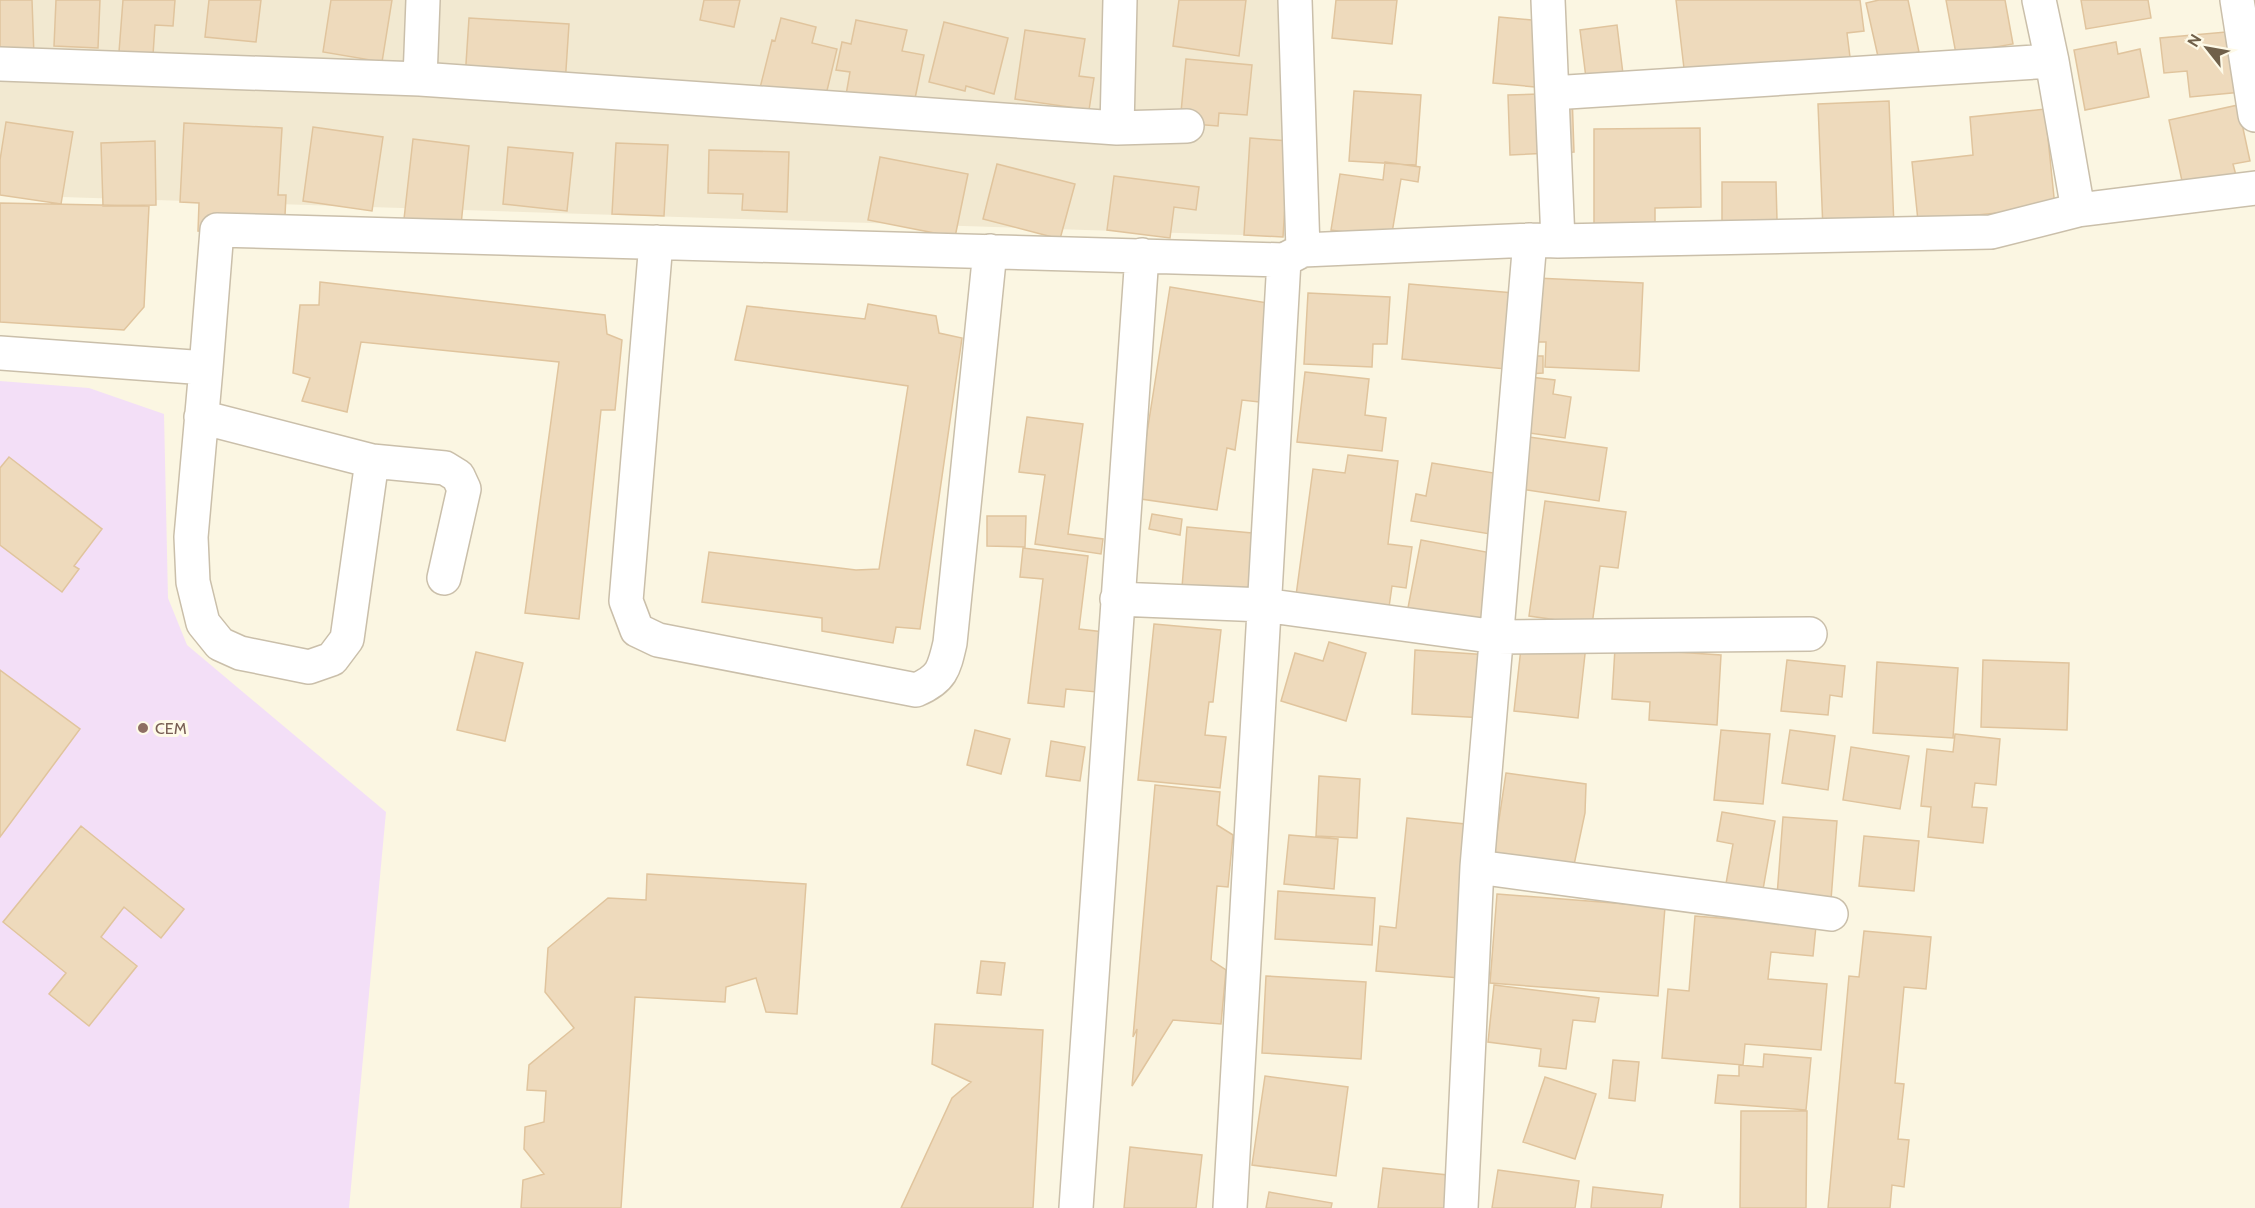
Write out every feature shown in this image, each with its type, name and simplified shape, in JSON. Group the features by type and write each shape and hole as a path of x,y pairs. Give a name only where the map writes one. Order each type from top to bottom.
{"street":[{"path":"420,79 423,0"},
{"path":"1117,128 1120,0"},
{"path":"1230,1208 1264,604 1293,255 1295,0"},
{"path":"1461,1208 1477,867 1497,637 1544,240 1552,93 1548,0"},
{"path":"2039,0 2078,210"},
{"path":"2237,0 2255,115"},
{"path":"1552,93 2052,61"},
{"path":"0,64 420,79 1117,128 1187,126"},
{"path":"372,460 346,639 332,659 309,666 240,653 220,644 203,623 193,582 191,537 217,230 1142,255 1293,255 1544,240 1991,232 2078,210 2255,188"},
{"path":"656,242 626,601 636,630 658,640 916,690 933,683 945,666 950,643 990,251"},
{"path":"1076,1208 1142,255"},
{"path":"0,353 206,368"},
{"path":"201,417 372,460 445,468 458,476 464,489 444,578"},
{"path":"1117,599 1264,604 1497,637 1810,634"},
{"path":"1477,867 1831,914"}],"shaded area":[{"path":"0,0 1286,0 1301,237 0,195"},
{"name":"CEM","path":"0,381 89,388 164,414 168,598 187,645 386,812 349,1208 0,1208"}],"building":[{"path":"0,0 32,0 34,56 0,57"},
{"path":"56,0 100,0 98,48 54,46"},
{"path":"123,0 175,0 173,26 155,25 153,55 119,52"},
{"path":"209,0 261,0 256,42 205,37"},
{"path":"331,0 392,0 382,62 323,52"},
{"path":"704,0 740,0 734,27 700,20"},
{"path":"1179,0 1246,0 1239,56 1173,46"},
{"path":"1336,0 1397,0 1392,44 1332,38"},
{"path":"1676,0 1860,0 1864,31 1847,33 1850,57 1685,77"},
{"path":"1879,0 1908,0 1919,52 1879,61 1866,3"},
{"path":"1946,0 2005,0 2013,44 1956,54"},
{"path":"2081,0 2148,0 2151,18 2086,29"},
{"path":"1499,17 1563,23 1557,89 1493,83"},
{"path":"469,18 569,24 565,85 465,79"},
{"path":"781,18 816,27 812,43 837,49 824,103 760,88 772,40 775,41"},
{"path":"856,20 907,30 902,51 924,55 913,108 846,95 850,72 836,70 842,42 851,44"},
{"path":"944,22 1008,38 994,94 966,86 965,91 929,82"},
{"path":"1617,25 1624,82 1587,86 1580,30"},
{"path":"1025,30 1085,39 1079,76 1094,78 1089,110 1015,99"},
{"path":"2237,31 2242,92 2190,97 2187,71 2164,73 2160,38"},
{"path":"2116,42 2118,54 2140,49 2149,97 2085,110 2074,50"},
{"path":"1186,59 1252,65 1247,115 1219,113 1218,126 1180,123"},
{"path":"1354,91 1421,95 1416,165 1349,161"},
{"path":"1572,93 1574,152 1510,155 1508,95"},
{"path":"1889,101 1894,227 1823,230 1818,104"},
{"path":"2238,105 2250,161 2233,164 2238,183 2185,195 2169,120"},
{"path":"2045,109 2055,207 1918,221 1912,162 1973,155 1970,117"},
{"path":"6,122 73,132 61,204 0,195 0,160"},
{"path":"184,123 282,128 278,195 286,195 284,236 198,231 199,203 180,202"},
{"path":"313,127 383,137 372,211 303,201"},
{"path":"1700,128 1701,207 1655,208 1655,229 1594,230 1594,129"},
{"path":"1250,138 1289,141 1283,237 1244,235"},
{"path":"413,139 469,146 461,225 404,219"},
{"path":"155,141 156,205 103,206 101,143"},
{"path":"616,143 668,145 664,216 612,214"},
{"path":"508,147 573,153 567,211 503,204"},
{"path":"709,150 789,152 787,212 742,210 743,194 708,193"},
{"path":"880,157 968,174 955,237 868,220"},
{"path":"1385,162 1420,167 1418,182 1401,179 1391,239 1331,230 1340,174 1383,180"},
{"path":"997,164 1075,184 1060,239 983,219"},
{"path":"1114,176 1199,187 1196,210 1174,207 1170,238 1107,230"},
{"path":"1722,182 1776,182 1777,220 1752,220 1751,235 1722,235"},
{"path":"0,203 149,206 144,307 124,330 0,322"},
{"path":"1536,278 1643,283 1639,371 1545,367 1546,342 1532,342"},
{"path":"320,282 605,315 607,334 622,340 615,410 601,410 579,619 525,613 559,362 361,342 347,412 302,401 310,378 293,373 300,305 319,305"},
{"path":"1409,284 1514,293 1506,369 1402,359"},
{"path":"1170,287 1274,304 1259,402 1242,400 1235,450 1227,448 1217,510 1134,498 1143,439 1146,439"},
{"path":"1308,293 1390,297 1387,344 1373,344 1372,367 1304,364"},
{"path":"868,304 936,316 939,333 962,338 920,629 896,627 893,643 822,631 822,618 702,602 709,552 856,570 879,569 908,386 735,360 747,306 865,319"},
{"path":"1528,356 1543,356 1543,373 1528,374"},
{"path":"1305,372 1369,379 1365,415 1386,418 1382,451 1297,442"},
{"path":"1530,377 1555,380 1553,394 1571,397 1565,438 1522,432"},
{"path":"1027,417 1083,424 1068,534 1103,539 1101,554 1035,544 1045,475 1019,472"},
{"path":"1529,437 1607,448 1599,501 1521,489"},
{"path":"1348,455 1398,461 1388,544 1412,547 1406,588 1392,586 1388,614 1295,603 1313,469 1345,473"},
{"path":"9,457 102,529 74,566 79,569 62,592 0,545 0,468"},
{"path":"1432,463 1500,474 1490,534 1411,521 1416,494 1426,496"},
{"path":"1545,501 1626,512 1618,568 1600,566 1592,625 1529,616"},
{"path":"1152,514 1182,519 1180,535 1149,529"},
{"path":"987,516 1026,516 1025,547 987,546"},
{"path":"1187,527 1263,534 1258,595 1182,587"},
{"path":"1421,540 1497,554 1483,627 1407,613"},
{"path":"1023,548 1088,556 1079,629 1104,632 1097,692 1066,689 1064,707 1028,703 1043,579 1020,577"},
{"path":"1154,624 1221,630 1213,702 1209,702 1205,735 1226,737 1220,788 1138,780"},
{"path":"1522,639 1586,645 1578,718 1514,711"},
{"path":"1329,642 1366,653 1346,721 1281,701 1295,653 1323,661"},
{"path":"1615,648 1721,655 1717,725 1649,720 1650,702 1612,699"},
{"path":"1415,650 1490,655 1486,718 1412,714"},
{"path":"476,652 523,663 505,741 457,730"},
{"path":"1787,660 1845,666 1842,697 1830,695 1828,715 1781,711"},
{"path":"1983,660 2069,663 2067,730 1981,727"},
{"path":"1877,662 1958,668 1953,738 1873,733"},
{"path":"0,670 80,729 0,837"},
{"path":"975,730 1010,739 1001,774 967,765"},
{"path":"1721,730 1770,734 1763,804 1714,800"},
{"path":"1790,730 1835,736 1828,790 1782,783"},
{"path":"1955,734 2000,739 1996,785 1975,783 1972,807 1987,808 1983,843 1928,837 1931,807 1921,806 1927,749 1953,752"},
{"path":"1051,741 1085,747 1080,781 1046,776"},
{"path":"1851,747 1909,756 1900,809 1843,800"},
{"path":"1506,773 1586,784 1585,813 1574,865 1494,853"},
{"path":"1319,776 1360,779 1357,838 1316,836"},
{"path":"1155,785 1220,792 1217,825 1233,835 1228,887 1217,886 1211,960 1226,970 1221,1024 1173,1020 1132,1086 1137,1029 1133,1037"},
{"path":"1722,812 1775,821 1761,901 1724,895 1733,844 1717,841"},
{"path":"1783,817 1837,821 1831,900 1777,896"},
{"path":"1407,818 1475,825 1460,978 1376,971 1380,926 1396,928"},
{"path":"81,826 184,909 161,938 124,907 101,937 137,966 89,1026 49,994 66,973 3,922"},
{"path":"1289,835 1338,839 1334,889 1284,884"},
{"path":"1864,836 1919,841 1914,891 1859,886"},
{"path":"647,874 806,884 797,1014 766,1012 756,978 726,987 725,1002 635,997 621,1208 521,1208 523,1180 544,1174 524,1149 525,1127 544,1122 546,1091 527,1090 529,1065 574,1028 545,992 548,948 608,898 646,900"},
{"path":"1278,891 1375,898 1372,945 1275,939"},
{"path":"1497,894 1665,907 1658,996 1490,983"},
{"path":"1695,916 1816,926 1813,956 1771,952 1768,979 1827,984 1821,1050 1745,1044 1743,1065 1662,1058 1668,989 1689,991"},
{"path":"1864,931 1931,937 1926,989 1904,987 1895,1083 1904,1084 1898,1139 1909,1140 1904,1187 1892,1185 1890,1208 1828,1208 1849,976 1859,977"},
{"path":"981,961 1005,963 1001,995 977,993"},
{"path":"1266,976 1366,982 1361,1059 1262,1053"},
{"path":"1494,985 1599,998 1595,1022 1573,1020 1566,1069 1539,1066 1541,1049 1488,1042"},
{"path":"935,1024 1043,1030 1033,1208 901,1208 952,1098 971,1082 932,1064"},
{"path":"1764,1054 1811,1058 1806,1110 1715,1103 1718,1075 1739,1076 1739,1065 1763,1067"},
{"path":"1613,1060 1639,1062 1635,1101 1609,1098"},
{"path":"1265,1076 1348,1087 1336,1176 1252,1165"},
{"path":"1545,1077 1596,1094 1575,1159 1523,1142"},
{"path":"1741,1111 1807,1111 1806,1208 1740,1208"},
{"path":"1130,1147 1202,1155 1196,1208 1124,1208"},
{"path":"1383,1168 1457,1176 1453,1208 1378,1208"},
{"path":"1498,1170 1579,1181 1575,1208 1492,1208"},
{"path":"1593,1187 1663,1195 1661,1208 1591,1208"},
{"path":"1269,1192 1332,1203 1331,1208 1266,1208"}],"place":[{"name":"CEM","path":"143,728"}]}
